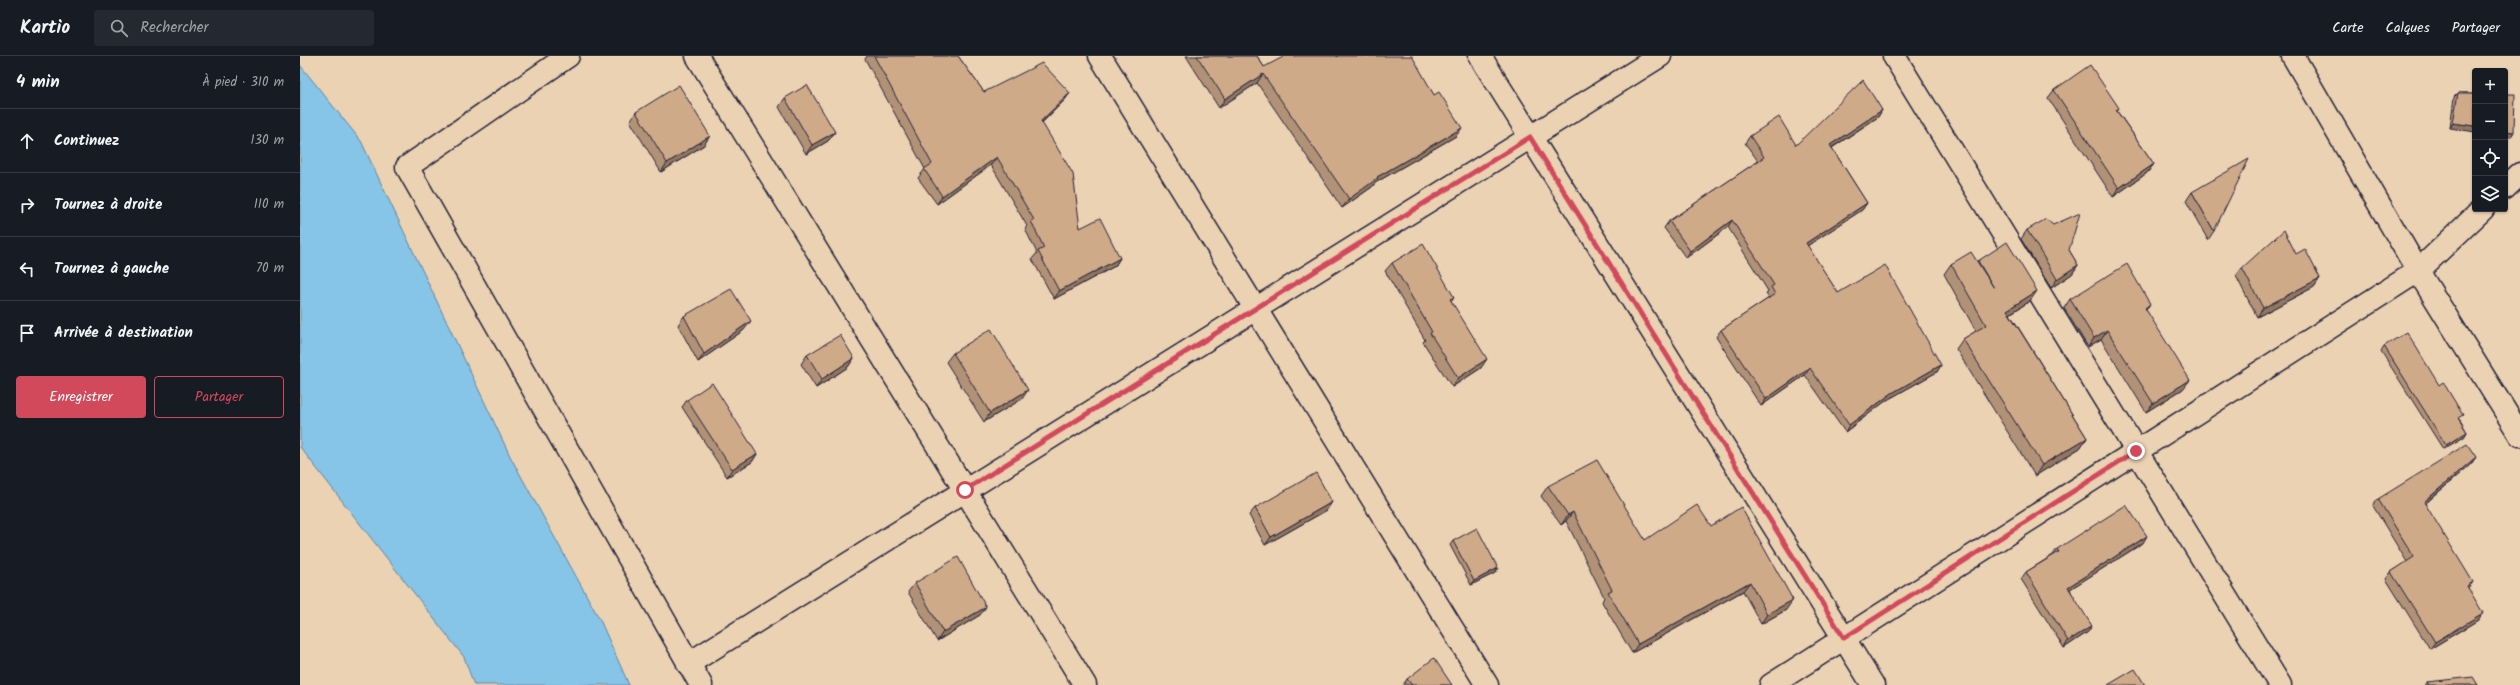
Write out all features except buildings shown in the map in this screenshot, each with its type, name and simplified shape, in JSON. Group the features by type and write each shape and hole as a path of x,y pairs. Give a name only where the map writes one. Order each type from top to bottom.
{"street":[{"path":"568,56 407,167 701,685"},
{"path":"698,56 1085,685"},
{"path":"1100,56 1486,685"},
{"path":"1480,56 1873,685"},
{"path":"688,664 1660,56"},
{"path":"1894,56 2280,685"},
{"path":"2293,56 2418,271 2520,434"},
{"path":"2508,185 2520,174"},
{"path":"1771,685 2418,271 2480,212"}],"water":[{"path":"300,65 361,141 511,458 600,620 629,685 474,685 464,657 300,447"}],"route":[{"path":"965,490 1530,137 1844,638 2136,451"}]}
